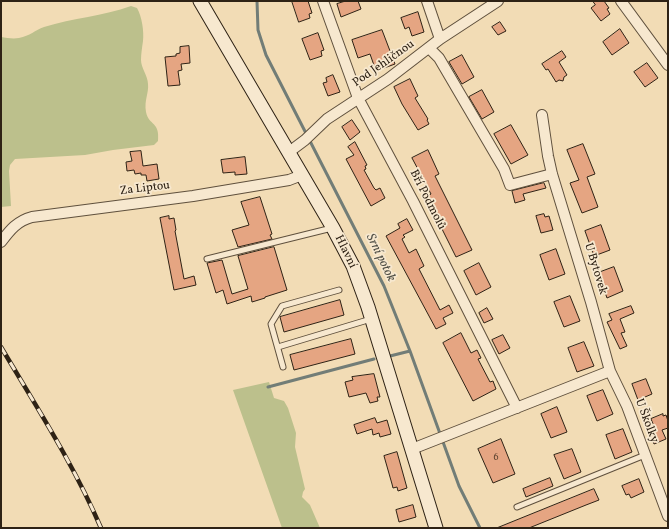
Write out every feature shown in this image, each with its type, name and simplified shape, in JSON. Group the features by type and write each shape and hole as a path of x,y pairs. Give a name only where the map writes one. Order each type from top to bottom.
{"street":[{"name":"Hlavní","path":"200,1 333,228 353,266 372,319 436,528"},
{"name":"Bří Podmolů","path":"323,1 358,98 413,201 517,408"},
{"path":"427,1 440,39"},
{"name":"Pod Jehličnou","path":"289,152 306,140 327,119 388,79 440,39 498,1"},
{"path":"621,1 668,65"},
{"path":"429,48 439,58 504,169 510,185 552,174"},
{"name":"U Bytovek","path":"542,115 552,174 589,295 610,371"},
{"name":"Za Liptou","path":"1,242 14,226 24,219 32,217 193,196 289,180 302,175"},
{"path":"412,449 610,371"},
{"name":"U Školky","path":"610,371 627,406 645,455 666,503 668,516"}],"lane":[{"path":"207,259 333,228"},
{"path":"283,367 271,324 282,306 339,290"},
{"path":"278,347 372,319"},
{"path":"517,507 645,455"}],"green space":[{"path":"131,6 137,8 142,24 143,37 141,60 148,84 146,112 149,120 156,127 158,141 154,145 85,155 15,159 10,165 9,171 11,206 1,207 1,37 19,38 44,27"},
{"path":"269,382 274,398 284,401 288,408 296,433 295,447 305,489 302,497 310,505 320,528 282,528 233,390"}],"building":[{"path":"292,1 308,1 312,13 309,14 310,18 299,22"},
{"path":"346,1 358,1 361,9 341,17 337,4"},
{"path":"593,1 604,1 609,8 607,9 610,14 601,21 591,8 595,5"},
{"path":"418,12 424,32 412,36 409,27 405,29 401,18"},
{"path":"500,22 506,31 498,35 492,27"},
{"path":"620,29 629,43 612,55 603,42"},
{"path":"382,30 395,64 376,71 370,54 358,58 352,40"},
{"path":"318,33 324,50 321,51 322,56 310,60 302,39"},
{"path":"189,46 190,63 181,64 182,70 178,71 180,85 168,86 165,57 176,56 176,54 180,53 180,47"},
{"path":"562,51 566,57 559,62 567,75 564,77 563,81 559,80 556,82 548,69 546,70 542,64"},
{"path":"462,55 474,77 462,84 449,62"},
{"path":"647,63 658,78 645,87 634,72"},
{"path":"333,75 340,92 328,96 323,83 327,82 326,78"},
{"path":"410,79 418,96 415,98 428,119 429,124 418,130 402,104 394,87"},
{"path":"482,90 494,112 482,119 469,97"},
{"path":"352,120 360,132 350,140 342,127"},
{"path":"511,125 528,155 511,164 494,134"},
{"path":"355,142 367,165 365,166 366,169 364,170 374,188 376,190 380,188 385,198 371,206 346,159 354,155 348,147"},
{"path":"583,144 595,174 587,177 598,207 582,213 570,183 579,180 567,150"},
{"path":"428,150 439,174 435,176 472,250 456,257 426,197 431,194 412,158"},
{"path":"141,151 143,166 157,164 159,179 147,181 146,175 141,175 141,173 135,174 134,170 127,171 126,162 132,161 130,152"},
{"path":"245,157 247,174 235,175 235,172 223,173 221,160"},
{"path":"544,183 546,188 523,194 525,200 515,203 512,191"},
{"path":"260,197 272,234 270,235 272,239 238,247 232,230 249,225 241,202"},
{"path":"544,214 545,217 549,216 553,230 541,233 536,216"},
{"path":"169,216 169,219 174,218 184,279 194,276 196,285 174,290 160,218"},
{"path":"407,219 413,230 403,235 405,237 402,239 409,253 416,249 424,266 419,269 440,310 449,305 453,313 443,318 446,324 436,329 386,236 400,228 398,224"},
{"path":"601,225 610,250 594,256 585,231"},
{"path":"274,247 287,290 252,302 251,296 227,304 223,290 216,293 207,263 222,260 232,294 248,289 238,256"},
{"path":"556,249 565,274 549,280 540,255"},
{"path":"479,263 491,287 476,295 464,271"},
{"path":"614,267 623,291 607,298 598,273"},
{"path":"570,296 580,321 564,327 554,302"},
{"path":"340,300 344,315 284,332 280,317"},
{"path":"631,306 634,313 620,319 625,332 621,333 627,346 620,349 607,322 612,320 609,314"},
{"path":"487,308 493,319 484,323 479,313"},
{"path":"461,333 471,353 477,350 481,358 478,359 490,382 493,381 496,389 473,401 443,343"},
{"path":"503,335 510,348 499,354 492,340"},
{"path":"351,339 355,354 294,370 290,355"},
{"path":"584,342 594,366 577,372 568,348"},
{"path":"374,374 380,397 377,397 378,401 370,403 366,393 349,397 345,382 353,380 352,377"},
{"path":"646,379 652,394 638,400 632,384"},
{"path":"603,390 613,414 597,421 587,396"},
{"path":"557,407 567,432 551,438 541,414"},
{"path":"663,414 663,416 666,415 668,421 668,428 662,430 666,439 654,444 648,428 654,426 651,419"},
{"path":"375,418 377,423 387,420 391,434 380,437 379,433 373,435 372,429 357,434 354,425"},
{"path":"623,429 632,452 615,459 606,435"},
{"path":"501,439 515,474 493,483 478,449"},
{"path":"572,449 581,472 564,479 554,455"},
{"path":"397,452 407,488 398,491 397,487 393,488 384,456"},
{"path":"550,478 553,486 526,497 523,489"},
{"path":"639,479 644,492 631,498 629,494 626,495 622,486"},
{"path":"594,489 599,500 529,528 497,528"},
{"path":"413,505 416,517 399,522 396,510"}],"waterway":[{"name":"Srní potok","path":"257,1 258,30 266,55 384,286 410,351 459,486 480,528"},
{"path":"390,356 410,351"},
{"path":"268,387 374,359"}],"railway":[{"path":"1,347 67,459 101,528"}]}
